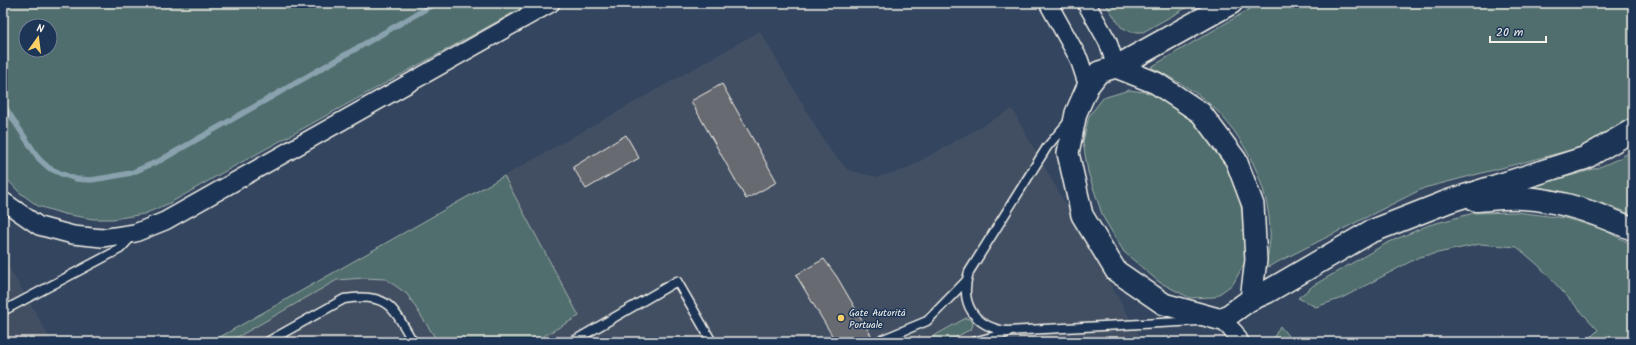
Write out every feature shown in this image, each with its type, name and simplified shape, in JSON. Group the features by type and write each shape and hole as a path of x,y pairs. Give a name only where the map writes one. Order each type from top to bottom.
{"highway":[{"path":"1116,67 1231,3"},
{"path":"1251,299 1267,292 1370,232 1449,201 1585,158 1633,130"},
{"path":"1449,201 1522,198 1555,201 1598,214 1633,228"}],"street":[{"path":"3,201 39,226 73,235 102,238 135,233 165,221 551,3"},
{"path":"1048,3 1079,59 1088,86"},
{"path":"1086,3 1108,42 1116,67"},
{"path":"1222,320 1251,299 1256,260 1253,205 1236,160 1201,113 1156,83 1116,67 1099,72 1088,86 1076,113 1068,153 1082,215 1116,271 1164,304 1222,320 1235,333 1240,342"}],"lane":[{"path":"1076,113 1047,147 973,263 966,281 966,297 971,310 978,319 997,330 1222,320"},
{"path":"3,311 120,249 135,233"},
{"path":"572,342 677,281 712,342"},
{"path":"882,340 927,321 966,281"},
{"path":"267,342 344,299 355,297 371,297 389,304 413,342"},
{"path":"973,342 1015,330"}],"shaded area":[{"path":"760,31 829,149 848,170 877,177 904,170 1012,109 1143,342 211,342"},
{"path":"3,257 33,308 52,342 3,342"}],"green space":[{"path":"3,3 531,3 170,203 144,214 113,219 93,219 64,214 38,206 19,192 3,175"},
{"path":"1105,3 1195,3 1143,32 1131,32 1121,27"},
{"path":"1260,3 1633,3 1633,117 1594,144 1424,188 1266,268 1270,236 1269,214 1260,179 1244,146 1234,130 1210,104 1189,89 1151,67"},
{"path":"1129,90 1152,93 1176,106 1200,127 1224,160 1239,195 1245,230 1245,262 1233,284 1215,297 1190,298 1159,282 1124,252 1103,217 1088,172 1083,142 1089,116 1103,98"},
{"path":"1633,150 1633,215 1582,197 1528,186 1596,168"},
{"path":"504,176 579,316 533,342 438,342 407,294 386,279 363,278 337,280 229,342 211,342"},
{"path":"1517,212 1564,218 1600,228 1633,245 1633,342 1586,342 1598,330 1538,265 1517,247 1480,244 1419,257 1342,298 1316,307 1298,298 1314,285 1387,243 1429,225 1474,213"},
{"path":"966,318 971,320 973,325 971,329 947,342 923,342"},
{"path":"1280,326 1293,342 1274,342 1273,339"},
{"path":"1141,338 1143,342 1051,342 1066,339"}],"building":[{"path":"722,84 777,182 746,199 691,101"},
{"path":"626,135 639,158 586,189 573,167"},
{"name":"Gate Autorità Portuale","path":"824,259 837,277 875,342 836,342 796,275"}],"waterway":[{"path":"3,104 39,159 49,168 76,179 91,180 131,173 161,160 436,3"}],"place":[{"name":"Gate Autorità Portuale","path":"841,318"}]}
